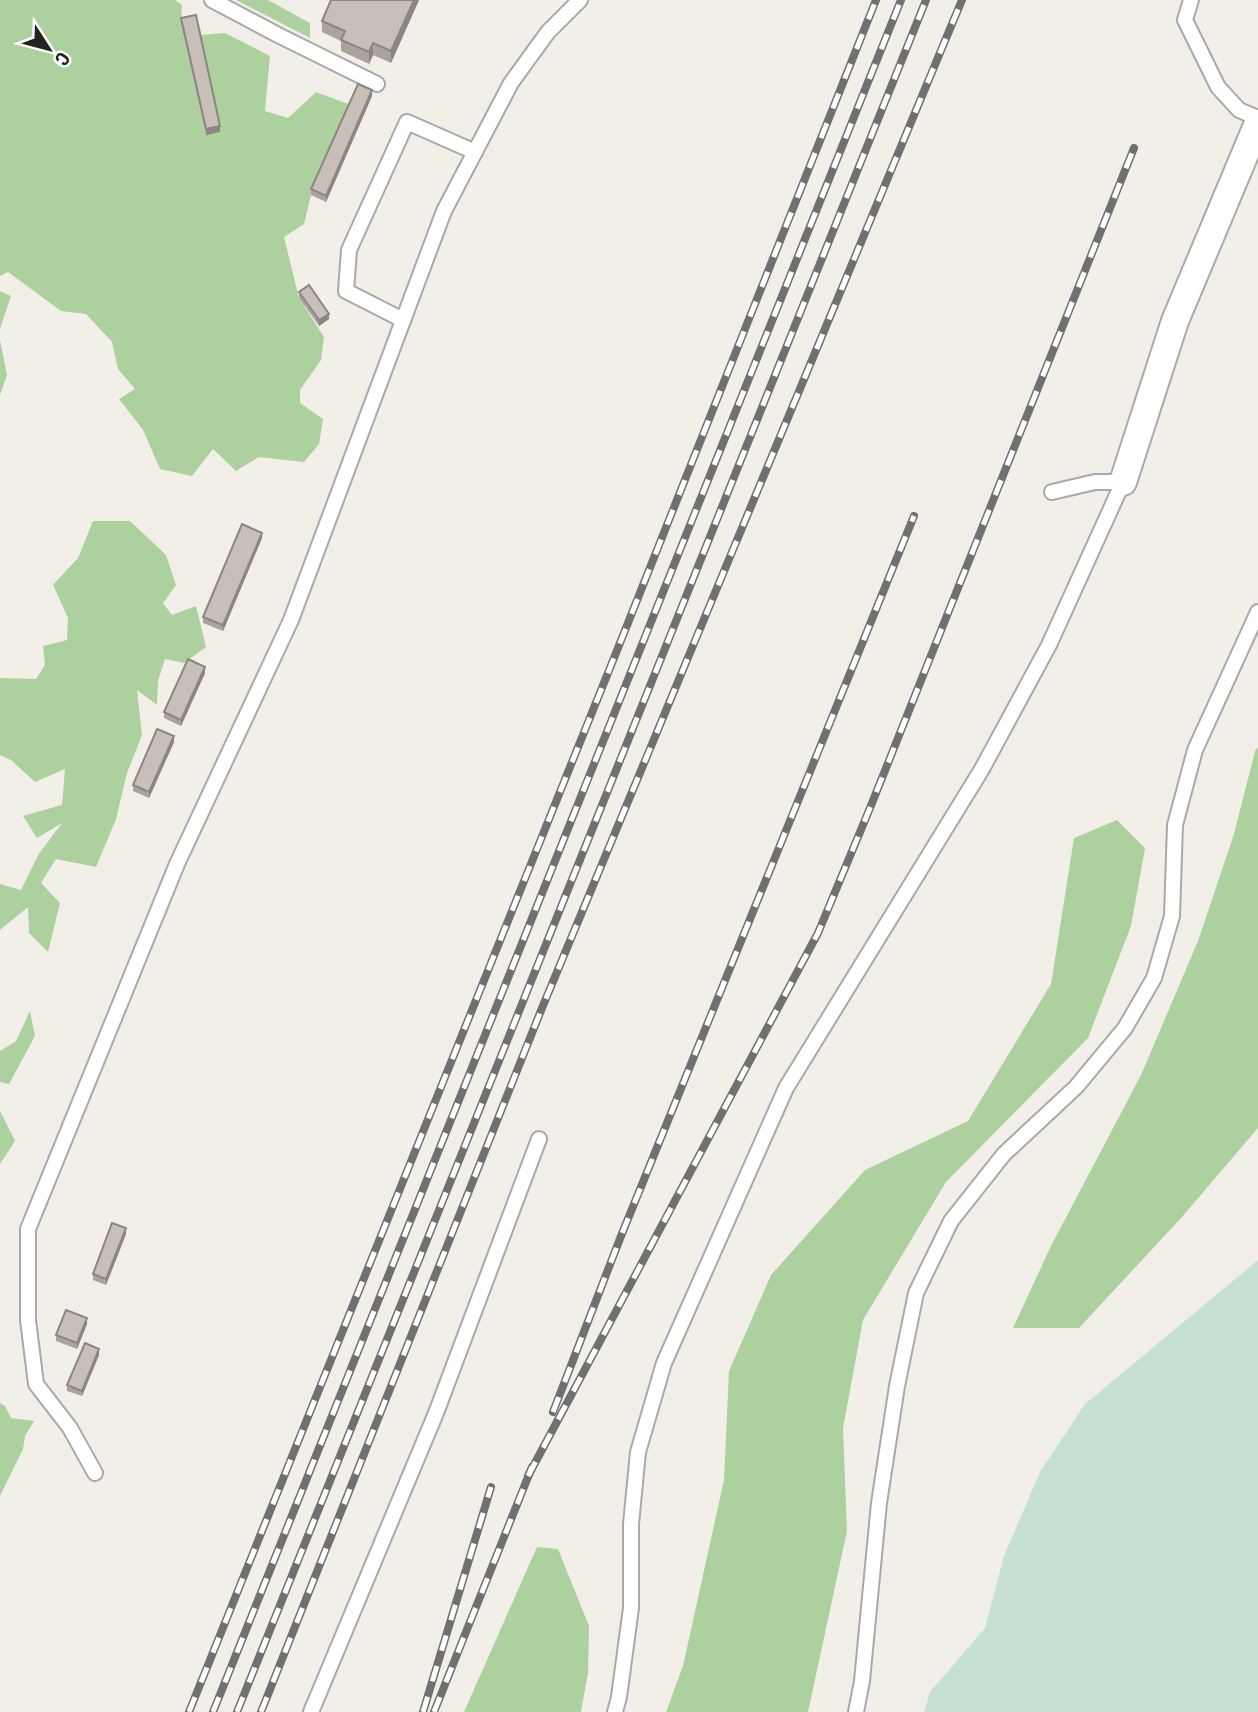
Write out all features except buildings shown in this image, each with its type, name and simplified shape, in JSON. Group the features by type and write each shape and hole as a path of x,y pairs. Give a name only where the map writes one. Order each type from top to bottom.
{"street":[{"path":"1123,482 1175,321 1251,162 1258,123"}],"lane":[{"path":"212,0 377,84"},
{"path":"95,1473 70,1428 36,1384 28,1320 27,1229 177,864 291,620 444,211 511,83 548,32 580,0"},
{"path":"1191,0 1185,20 1218,87 1239,110 1258,118"},
{"path":"403,320 346,291 349,250 407,122 475,152"},
{"path":"615,1712 631,1608 631,1524 638,1452 664,1363 786,1088 982,769 1049,645 1123,482 1096,482 1052,492"},
{"path":"856,1712 862,1681 879,1503 897,1386 916,1293 951,1221 1004,1154 1076,1087 1125,1028 1154,978 1172,916 1175,825 1195,750 1258,612"},
{"path":"311,1712 436,1413 538,1139"}],"green space":[{"path":"0,0 175,0 182,5 181,24 206,135 199,35 225,33 270,56 265,111 288,118 316,92 351,105 311,195 304,224 284,237 299,298 324,337 321,360 300,390 300,403 323,419 319,444 304,462 259,457 236,471 213,449 192,476 160,469 143,430 119,399 135,389 118,369 112,342 86,314 61,311 8,272 0,276"},
{"path":"236,0 268,0 310,23 310,38"},
{"path":"0,291 11,296 0,329"},
{"path":"0,340 7,375 0,395"},
{"path":"93,521 130,521 166,555 176,585 163,603 172,615 196,606 206,647 184,663 165,659 158,681 157,705 137,690 142,735 127,773 116,819 96,867 56,859 41,883 60,903 48,952 29,933 28,907 0,930 0,884 21,890 38,855 62,823 37,838 23,816 62,805 65,769 35,782 11,760 0,755 0,678 36,679 45,665 43,646 67,640 68,618 53,585 78,558"},
{"path":"1258,747 1258,1128 1182,1217 1079,1328 1013,1328 1051,1246 1141,1075 1198,941 1234,834"},
{"path":"1117,820 1145,848 1131,926 1088,1038 946,1182 863,1320 843,1428 847,1531 808,1712 666,1712 683,1666 724,1480 729,1371 771,1275 865,1170 968,1121 1051,984 1074,838"},
{"path":"30,1011 35,1036 9,1084 0,1082 0,1051 16,1041"},
{"path":"0,1111 15,1141 0,1164"},
{"path":"1258,1260 1258,1712 924,1712 930,1692 985,1628 1004,1556 1040,1472 1085,1404"},
{"path":"0,1403 5,1406 11,1418 34,1421 0,1496"},
{"path":"537,1547 558,1549 589,1626 588,1673 581,1712 464,1712"}],"railway":[{"path":"189,1712 876,0"},
{"path":"213,1712 901,0"},
{"path":"237,1712 926,0"},
{"path":"261,1712 542,1008 962,0"},
{"path":"528,1476 818,933 1134,148"},
{"path":"553,1412 621,1236 914,516"},
{"path":"434,1712 532,1467"},
{"path":"423,1712 491,1487"}]}
